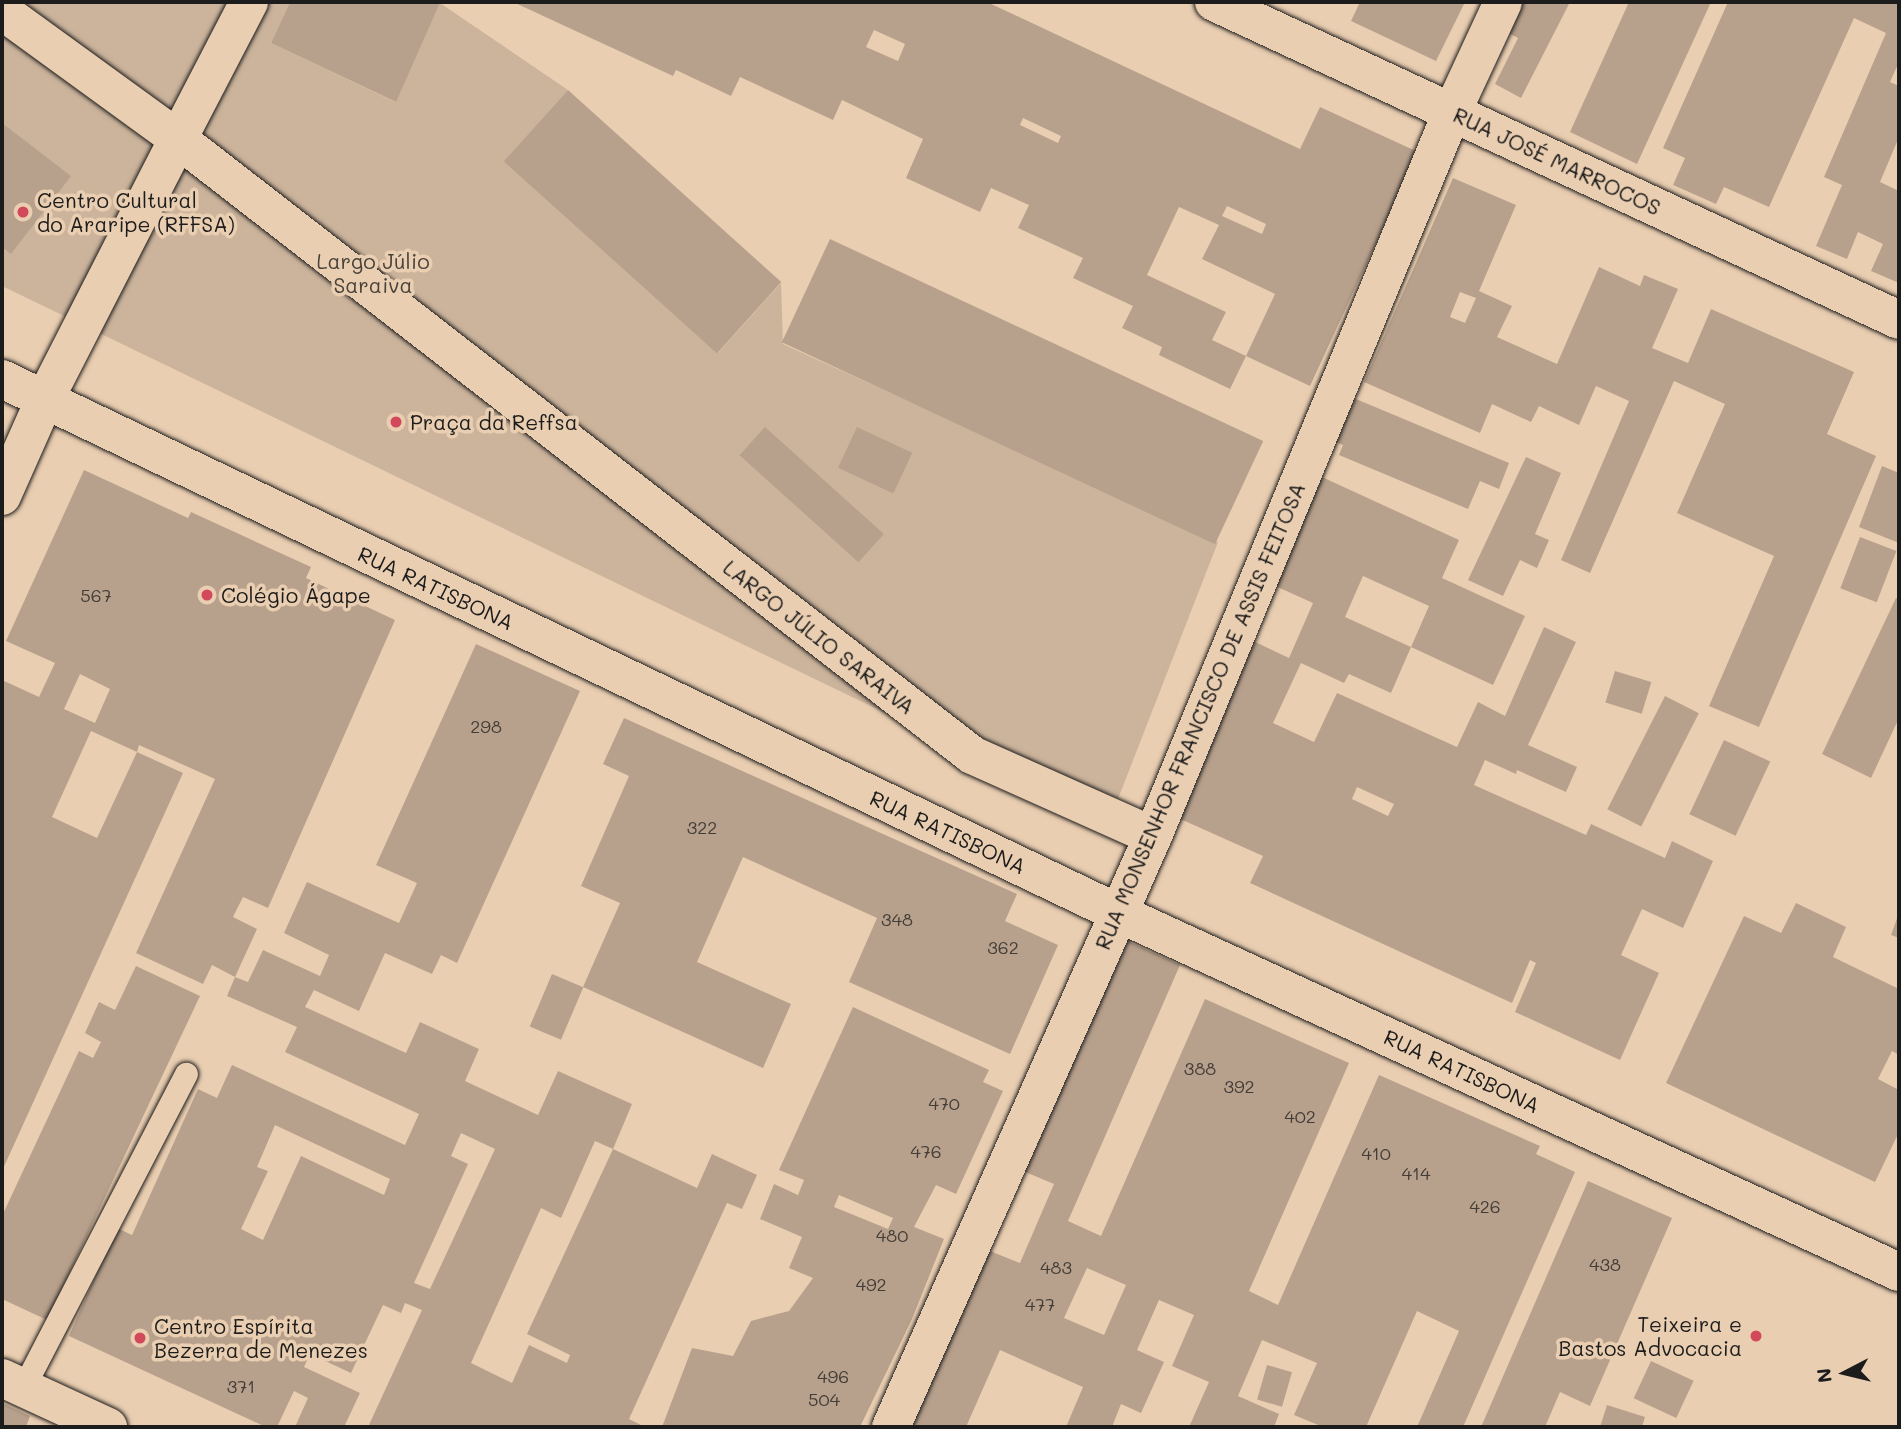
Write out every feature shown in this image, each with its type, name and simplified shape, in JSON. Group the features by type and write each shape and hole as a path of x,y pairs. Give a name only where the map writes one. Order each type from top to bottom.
{"street":[{"path":"2,496 44,401 249,2"},
{"name":"RUA JOSÉ MARROCOS","path":"1214,2 1899,320"},
{"name":"RUA MONSENHOR FRANCISCO DE ASSIS FEITOSA","path":"891,1427 1153,836 1452,112 1503,2"},
{"name":"LARGO JÚLIO SARAIVA","path":"2,11 178,139 972,755 1153,836"},
{"name":"RUA RATISBONA","path":"2,379 1118,913 1899,1272"},
{"path":"12,1383 108,1427"}],"lane":[{"path":"12,1383 186,1074"}],"green space":[{"name":"Largo Júlio Saraiva","path":"2,2 290,2 271,43 395,102 440,3 568,90 505,161 718,353 781,283 783,344 1218,542 1118,799 972,755 2,286"}],"building":[{"path":"290,2 440,3 396,102 271,43"},
{"path":"513,2 987,2 1300,149 1320,107 1418,152 1310,386 1246,356 1230,389 1159,355 1162,347 1122,328 1133,306 1073,278 1083,258 1018,228 1029,205 991,188 980,212 906,178 923,139 842,100 833,120 740,77 731,96 676,70 673,76","holes":["874,30 905,44 898,61 866,47","1023,118 1061,136 1058,143 1020,125","1227,206 1266,224 1262,234 1222,216","1179,207 1219,225 1202,259 1275,294 1246,356 1212,340 1226,312 1147,275"]},
{"path":"1360,2 1465,2 1436,61 1351,21"},
{"path":"1513,2 1570,2 1521,98 1495,84 1518,38 1499,28"},
{"path":"1629,2 1711,2 1637,164 1570,132"},
{"path":"1728,2 1891,2 1899,5 1899,62 1890,82 1899,86 1899,137 1880,182 1899,191 1899,283 1871,271 1883,244 1858,232 1847,259 1816,246 1842,185 1824,177 1886,33 1854,18 1769,207 1724,187 1716,204 1673,185 1685,158 1663,148"},
{"path":"568,90 781,282 717,353 504,161"},
{"name":"Centro Cultural do Araripe (RFFSA)","path":"2,123 71,176 11,254 2,247"},
{"path":"1453,178 1516,205 1479,291 1512,306 1497,337 1557,364 1599,267 1640,286 1644,275 1678,289 1652,348 1688,363 1711,309 1854,372 1827,434 1876,456 1759,727 1709,706 1774,556 1677,513 1725,404 1674,381 1590,573 1561,560 1629,401 1596,386 1579,425 1539,406 1531,422 1492,404 1480,433 1364,382","holes":["1460,292 1476,298 1465,323 1450,317"]},
{"path":"830,239 1263,441 1215,544 782,342"},
{"path":"1344,394 1509,463 1499,489 1480,481 1468,509 1339,455 1343,445 1326,438"},
{"path":"765,427 884,534 858,562 740,455"},
{"path":"857,427 912,453 893,494 838,468"},
{"path":"1526,457 1561,473 1535,534 1549,540 1537,568 1520,560 1503,596 1468,580"},
{"path":"1882,466 1899,473 1899,543 1859,527"},
{"path":"84,470 188,518 191,512 311,567 306,578 395,620 268,908 243,897 233,917 257,929 235,977 212,965 203,984 136,953 215,779 139,745 137,752 183,773 2,1171 2,680 39,697 55,663 6,641","holes":["80,674 110,689 95,723 64,709","91,731 137,752 97,838 52,817"]},
{"path":"1322,477 1459,540 1442,578 1525,616 1493,685 1411,647 1391,693 1349,674 1344,683 1301,663 1273,723 1314,742 1337,693 1457,747 1478,702 1505,716 1544,627 1576,642 1528,745 1577,767 1566,792 1517,770 1516,774 1485,760 1474,785 1586,835 1591,824 1665,858 1672,841 1713,861 1683,928 1642,909 1621,955 1659,973 1620,1060 1515,1012 1536,963 1530,960 1512,1003 1250,883 1263,856 1167,813 1247,638 1289,658 1313,603 1273,585","holes":["1363,576 1429,606 1411,647 1345,617","1357,787 1394,804 1388,816 1352,799"]},
{"path":"1860,537 1896,551 1877,602 1840,588"},
{"path":"1896,598 1899,600 1899,718 1871,778 1822,754"},
{"path":"476,644 580,691 457,963 441,955 432,974 385,953 359,1011 314,990 305,1007 406,1053 420,1022 479,1049 465,1081 538,1115 558,1071 632,1104 613,1149 697,1188 712,1154 757,1175 742,1209 727,1203 629,1419 645,1427 368,1427 422,1310 405,1303 401,1313 383,1305 351,1373 310,1354 304,1367 360,1393 344,1427 295,1427 308,1398 294,1391 277,1427 266,1427 69,1336 117,1228 132,1235 198,1089 217,1098 232,1065 405,1145 419,1114 285,1052 297,1027 227,996 235,977 248,982 263,950 320,976 329,955 284,933 307,882 399,923 417,883 376,865","holes":["275,1125 390,1179 384,1195 301,1156 263,1240 241,1229 268,1171 257,1167","461,1133 495,1149 430,1289 414,1283 468,1164 451,1156","595,1141 613,1149 527,1334 570,1355 567,1363 529,1345 512,1383 471,1363 541,1208 561,1218"]},
{"path":"1615,671 1651,682 1642,714 1605,703"},
{"path":"1665,696 1699,713 1641,826 1607,809"},
{"path":"624,718 1017,894 1005,921 1058,945 1010,1054 849,982 877,918 743,857 697,962 791,1004 763,1068 583,987 620,903 581,886 629,776 603,764"},
{"path":"1724,740 1770,762 1736,836 1689,814"},
{"path":"1796,903 1846,927 1833,957 1899,989 1899,1055 1892,1051 1878,1079 1899,1090 1899,1132 1875,1182 1666,1083 1744,916 1781,933"},
{"path":"1899,913 1899,938 1891,935"},
{"path":"1125,940 1180,965 1068,1221 1101,1236 1205,999 1349,1063 1249,1291 1278,1305 1379,1075 1540,1146 1536,1154 1575,1172 1463,1427 1417,1427 1459,1331 1417,1311 1366,1427 1323,1427 1294,1415 1317,1363 1262,1340 1238,1396 1279,1414 1274,1427 1189,1427 1209,1382 1172,1366 1194,1315 1159,1300 1137,1350 1164,1362 1141,1413 1121,1404 1112,1427 1066,1427 1083,1387 1000,1350 966,1427 908,1427 985,1249 1020,1263 1054,1184 1023,1171","holes":["1087,1268 1126,1285 1104,1335 1064,1318"]},
{"path":"136,966 200,996 47,1320 2,1299 2,1216 79,1051 93,1058 101,1042 85,1033 99,1002 115,1010"},
{"path":"552,974 583,987 561,1040 530,1026"},
{"path":"853,1007 989,1070 983,1082 1003,1091 956,1194 936,1185 914,1227 944,1239 912,1319 860,1427 662,1427 692,1348 733,1356 751,1321 789,1311 813,1278 789,1268 802,1237 760,1219 774,1184 798,1195 804,1180 779,1170","holes":["839,1195 893,1218 888,1229 834,1207"]},
{"path":"1588,1181 1672,1218 1590,1406 1560,1392 1545,1427 1481,1427"},
{"path":"1651,1361 1694,1381 1676,1418 1634,1398"},
{"path":"1267,1365 1292,1372 1282,1407 1257,1400"},
{"path":"2,1403 30,1416 26,1427 2,1427"},
{"path":"1607,1405 1645,1417 1642,1427 1600,1427"}],"place":[{"name":"Centro Cultural do Araripe (RFFSA)","path":"23,212"},
{"name":"Praça da Reffsa","path":"396,422"},
{"name":"Colégio Ágape","path":"207,595"},
{"name":"Teixeira e Bastos Advocacia","path":"1756,1336"},
{"name":"Centro Espírita Bezerra de Menezes","path":"140,1338"}]}
